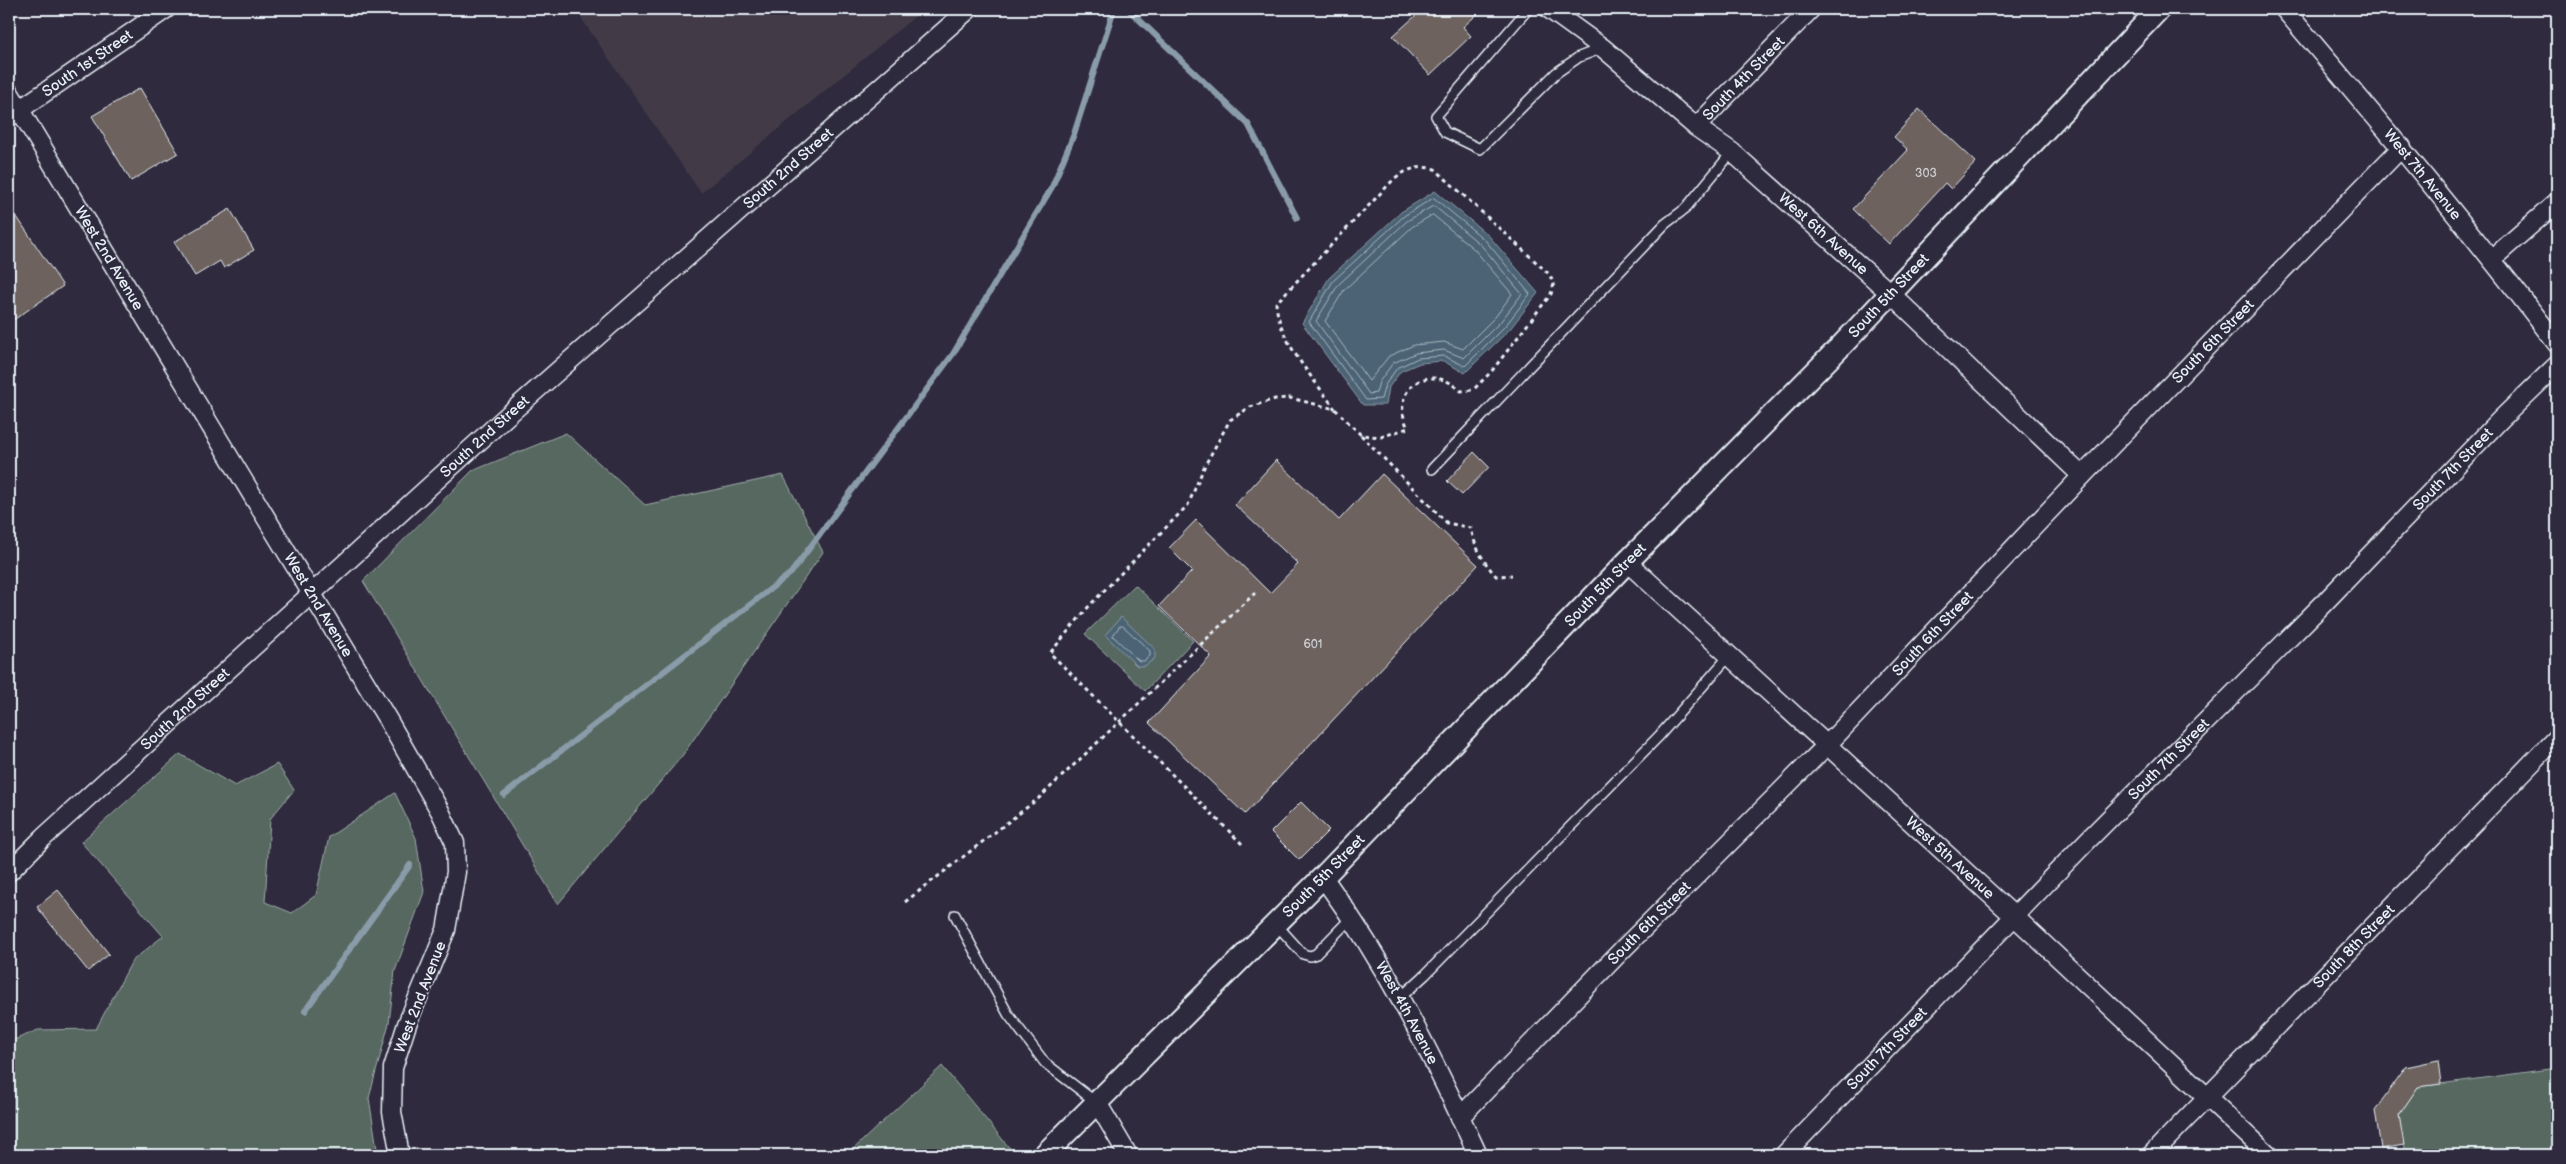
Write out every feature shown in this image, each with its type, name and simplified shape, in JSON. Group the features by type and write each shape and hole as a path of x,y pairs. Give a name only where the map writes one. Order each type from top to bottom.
{"street":[{"name":"South 1st Street","path":"14,113 166,9"},
{"name":"South 2nd Street","path":"9,872 50,831 538,389 969,9"},
{"name":"West 6th Avenue","path":"1549,9 1603,48 1696,127 1732,152 1890,293 2082,476"},
{"name":"South 4th Street","path":"1696,127 1811,9"},
{"name":"South 5th Street","path":"1044,1155 1098,1104 1323,877 1890,293 2159,9"},
{"name":"West 7th Avenue","path":"2284,9 2402,147 2557,344"},
{"name":"West 2nd Avenue","path":"9,92 14,113 312,593 398,737 455,843 456,872 446,930 407,1024 393,1068 392,1112 400,1155"},
{"name":"South 6th Street","path":"1460,1117 1622,949 1826,745 2082,476 2402,147"},
{"path":"2492,259 2557,202"},
{"name":"South 7th Street","path":"1784,1155 2323,604 2501,419 2557,365"},
{"name":"West 5th Avenue","path":"1627,562 2015,917 2269,1155"},
{"name":"South 8th Street","path":"2151,1155 2557,737"},
{"name":"West 4th Avenue","path":"1323,877 1352,917 1401,997 1478,1155"},
{"path":"1098,1104 1128,1155"}],"lane":[{"path":"1528,9 1436,116 1445,132 1480,149 1556,72 1579,57 1603,48"},
{"path":"1432,469 1665,224 1685,209 1732,152"},
{"path":"1401,997 1425,975 1659,736 1730,655"},
{"path":"955,914 1008,1014 1045,1063 1098,1104"},
{"path":"1276,924 1303,954 1310,956 1316,954 1352,917"}],"path":[{"path":"1361,435 1381,437 1408,428 1401,416 1403,400 1410,387 1422,379 1437,376 1451,381 1461,391 1473,390 1492,372 1546,302 1554,284 1549,274 1435,169 1423,166 1407,169 1395,178 1276,303 1277,320 1287,339 1335,409 1447,523 1471,528 1475,545 1483,560 1496,576 1512,575"},
{"path":"1242,844 1050,653 1090,605 1188,505 1205,465 1230,420 1250,408 1275,399 1290,398 1335,409"},
{"path":"905,902 1039,798 1256,592"}],"shaded area":[{"path":"575,9 924,9 701,193"}],"green space":[{"path":"566,433 645,505 783,475 823,552 682,756 558,904 363,581 472,471"},
{"path":"1135,585 1193,641 1145,691 1085,634"},
{"path":"180,754 235,786 277,764 294,790 270,819 265,902 292,913 316,895 329,837 395,793 416,838 424,892 395,971 389,1023 369,1098 378,1155 9,1155 9,1042 38,1030 96,1029 132,961 163,936 81,842"},
{"path":"942,1066 1012,1151 1007,1155 847,1155"},
{"path":"2557,1068 2557,1155 2405,1155 2399,1115 2418,1087"}],"water":[{"path":"1435,191 1489,236 1538,293 1510,329 1465,373 1443,361 1420,363 1401,371 1389,387 1386,405 1363,405 1302,323 1329,278 1401,212"},
{"path":"1121,617 1155,649 1155,658 1145,666 1137,666 1105,635"}],"building":[{"path":"1423,9 1483,9 1463,27 1471,36 1430,75 1393,36"},
{"path":"140,88 178,153 131,181 92,116"},
{"path":"1919,109 1976,162 1951,189 1945,183 1889,244 1853,209 1908,150 1894,137"},
{"path":"9,205 63,286 9,323"},
{"path":"230,209 254,250 224,268 220,261 195,276 174,242"},
{"path":"1474,452 1489,467 1462,495 1447,481"},
{"path":"1276,460 1339,520 1382,474 1478,565 1245,814 1149,723 1211,656 1159,606 1192,571 1169,548 1196,520 1270,593 1298,564 1235,505"},
{"path":"1301,802 1329,830 1299,860 1271,832"},
{"path":"58,890 109,954 88,971 37,907"},
{"path":"2438,1060 2441,1084 2418,1087 2399,1115 2404,1145 2381,1149 2375,1110 2406,1067"}],"waterway":[{"path":"504,795 791,573 953,354 1052,187 1074,134 1114,9"},
{"path":"1128,9 1248,124 1297,218"},
{"path":"305,1011 410,865"}]}
